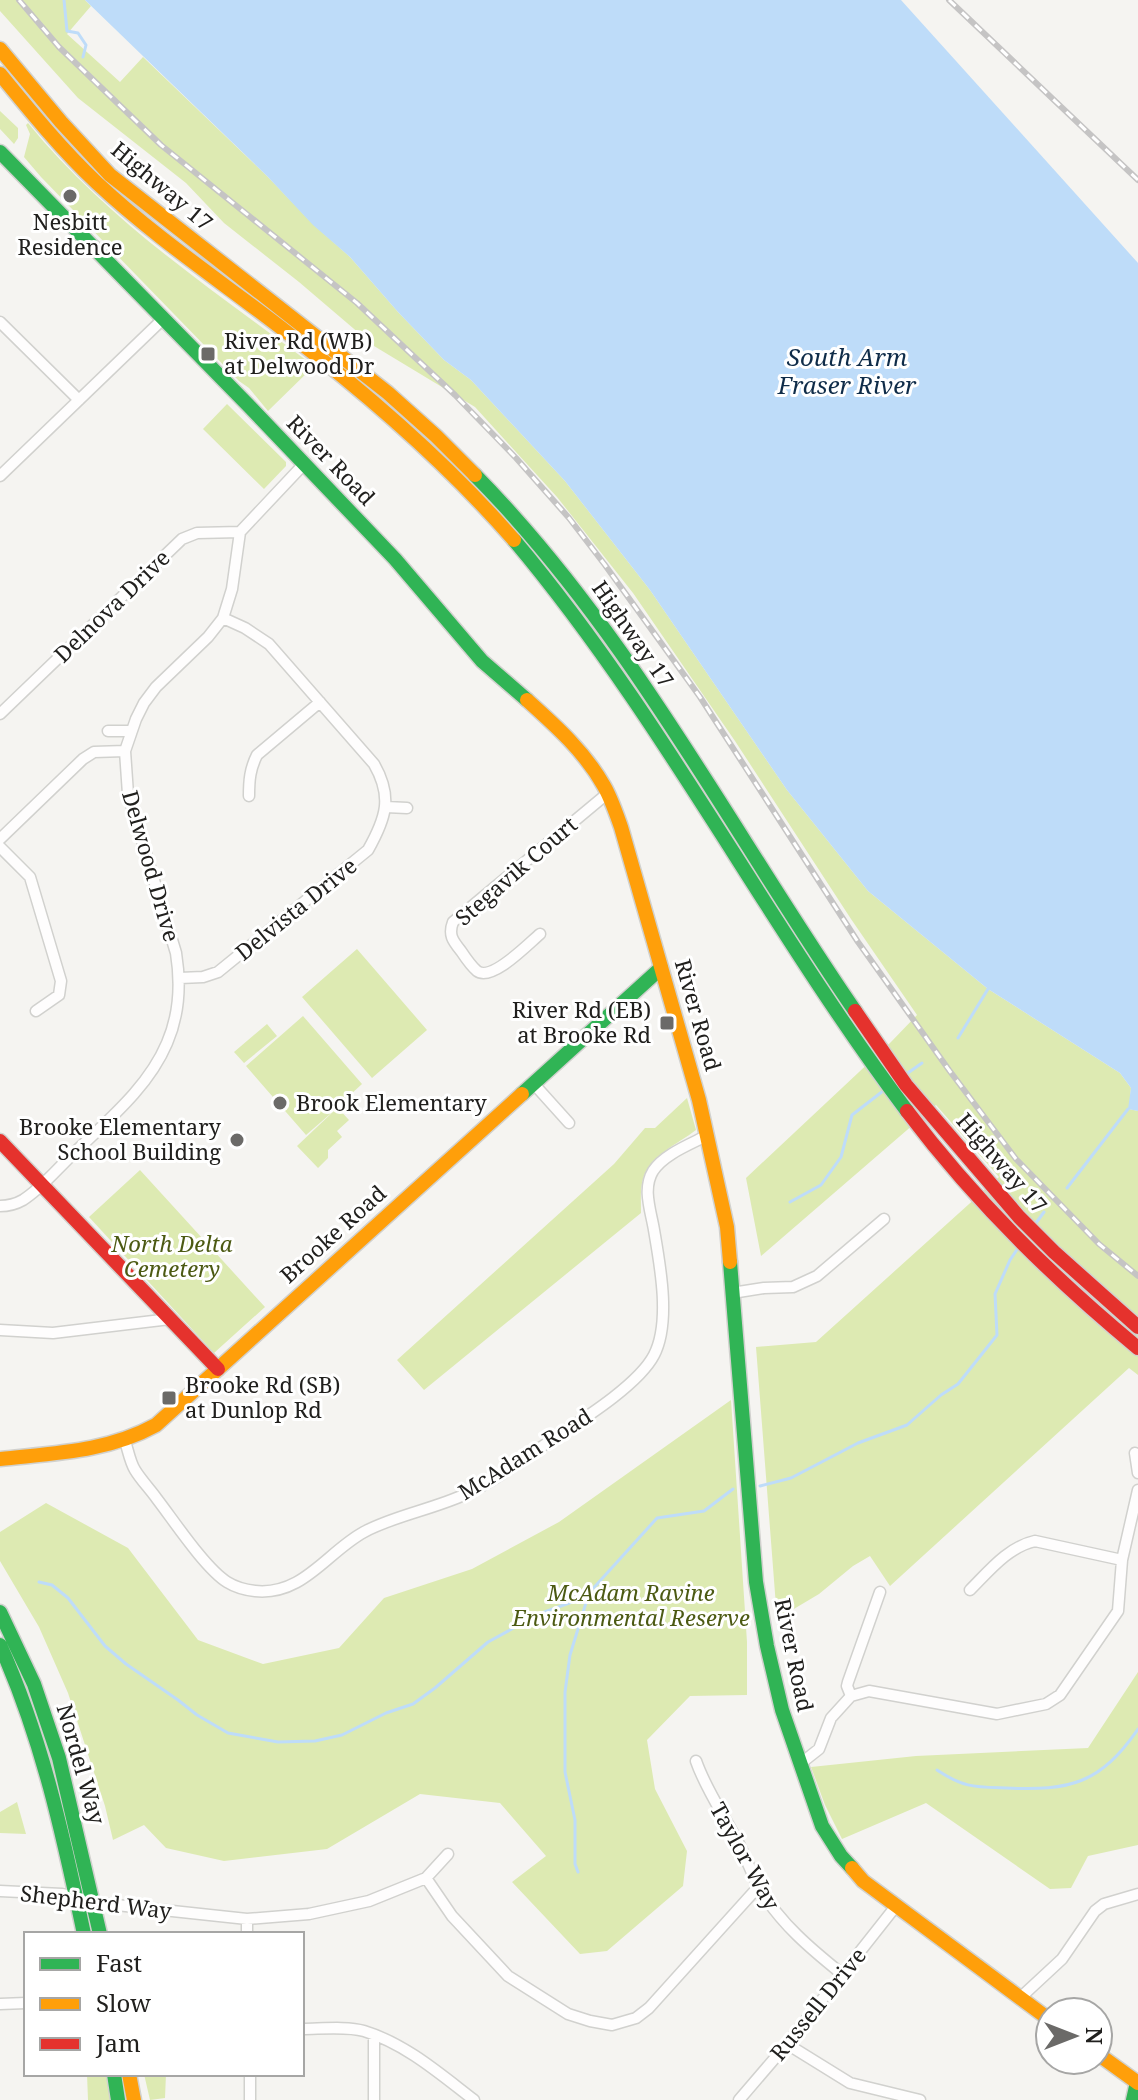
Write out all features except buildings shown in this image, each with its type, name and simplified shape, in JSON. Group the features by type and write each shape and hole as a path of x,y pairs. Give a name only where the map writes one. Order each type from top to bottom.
{"main road":[{"name":"Highway 17","path":"0,49 110,175 388,393 446,445 512,513 570,582 625,657 846,998 906,1085 1005,1203 1054,1252 1138,1327"},
{"name":"Highway 17","path":"1,75 48,132 99,185 142,222 379,405 460,481 513,538 570,609 629,692 772,915 897,1098 993,1215 1042,1264 1138,1348"},
{"name":"River Road","path":"0,152 395,559 482,661 581,752 608,793 621,827 708,1135 727,1227 756,1582 782,1710 800,1764 822,1826 841,1856 863,1881 1034,2008"},
{"name":"Brooke Road","path":"0,1459 107,1446 125,1441 156,1425 661,968"},
{"path":"0,1141 218,1369"},
{"name":"Nordel Way","path":"0,1612 34,1684 59,1758 84,1899 84,1932"},
{"name":"Nordel Way","path":"0,1645 22,1692 39,1741 84,1899 99,1932"},
{"path":"1114,2066 1137,2083 1133,2100"},
{"path":"114,2076 118,2100"},
{"path":"129,2076 134,2100"}],"street":[{"path":"0,476 163,319"},
{"path":"0,322 79,400"},
{"path":"240,532 304,464"},
{"name":"Delwood Drive","path":"0,1206 23,1200 42,1185 148,1077 168,1042 175,1021 180,978 176,953 128,794 125,751 144,703 223,618 232,589 240,532"},
{"name":"Delnova Drive","path":"0,714 182,539 197,533 240,532"},
{"path":"223,618 269,644 374,764 384,787 386,807 407,808"},
{"path":"249,796 251,766 257,755 320,702"},
{"path":"108,731 132,731"},
{"path":"0,839 83,759 94,752 125,751"},
{"name":"Stegavik Court","path":"540,934 495,970 482,973 476,970 453,941 450,929 453,922 608,793"},
{"name":"Delvista Drive","path":"180,978 203,977 218,972 368,850 379,830 386,807"},
{"path":"0,847 30,877 61,981 59,995 36,1011"},
{"path":"533,1083 569,1123"},
{"name":"McAdam Road","path":"125,1441 134,1468 174,1521 226,1581 257,1591 278,1590 299,1582 368,1530 472,1491 590,1414 634,1379 654,1356 663,1311 648,1184 661,1162 708,1135"},
{"path":"732,1293 793,1287 817,1276 884,1219"},
{"path":"0,1330 53,1333 170,1319"},
{"path":"1135,1453 1138,1473"},
{"path":"800,1764 819,1749 831,1718 851,1696 869,1691 997,1714 1046,1704 1060,1695 1118,1611 1122,1560 1138,1490"},
{"path":"970,1590 1013,1549 1035,1541 1122,1560"},
{"path":"851,1696 848,1682 880,1592"},
{"name":"Taylor Way","path":"696,1761 703,1781 770,1904 795,1934 842,1974"},
{"name":"Shepherd Way","path":"0,1891 45,1892 165,1911 247,1919 309,1914 369,1901 426,1878 448,1854"},
{"path":"426,1878 452,1916 508,1976 568,2014 612,2025 636,2018 649,2008 759,1886"},
{"path":"1020,1998 1062,1959 1095,1911 1104,1904 1138,1894"},
{"name":"Russell Drive","path":"739,2100 896,1906"},
{"path":"247,1919 247,1932"},
{"path":"0,2004 24,2003"},
{"path":"304,2029 361,2030 374,2035 407,2050 474,2100"},
{"path":"374,2035 374,2100"},
{"path":"787,2044 850,2083 920,2100"},
{"path":"250,2076 250,2100"}],"green space":[{"path":"0,0 85,0 91,6 67,34 120,82 143,57 350,257 444,360 471,380 565,481 650,590 787,790 868,891 988,989 1120,1073 1131,1088 1129,1109 1138,1111 1138,1375 1129,1368 890,1586 870,1556 819,1594 777,1619 756,1347 816,1342 999,1177 936,1105 761,1256 746,1178 917,1015 633,593 557,497 475,407 374,346 224,223 186,183 78,98 0,11"},
{"path":"0,111 18,128 18,138 14,144 0,129"},
{"path":"28,123 59,159 127,223 314,366 268,411 24,157 30,134"},
{"path":"227,404 286,462 286,466 264,489 203,429"},
{"path":"357,949 427,1030 372,1078 302,997"},
{"path":"303,1016 362,1084 337,1107 349,1120 337,1131 342,1137 328,1150 328,1158 318,1168 297,1146 336,1109 306,1135 246,1066"},
{"path":"267,1024 277,1036 244,1063 234,1052"},
{"path":"687,1098 696,1130 665,1151 646,1171 641,1187 641,1213 424,1390 397,1360 614,1164 645,1128 655,1128"},
{"name":"North Delta Cemetery","path":"140,1170 265,1307 214,1353 89,1217"},
{"name":"McAdam Ravine Environmental Reserve","path":"731,1400 747,1642 747,1695 690,1696 647,1740 655,1789 687,1851 683,1886 607,1951 580,1954 512,1882 546,1856 500,1803 420,1794 327,1849 224,1861 166,1848 144,1825 113,1840 68,1693 39,1627 0,1561 0,1532 46,1503 128,1548 198,1640 263,1664 339,1648 384,1598 472,1569 559,1522"},
{"path":"1138,1672 1138,1845 1088,1856 1071,1888 1050,1889 926,1803 842,1839 811,1767 916,1756 1088,1748"},
{"path":"17,1802 26,1834 0,1833 0,1812"},
{"path":"87,2076 107,2076 111,2100 88,2100"},
{"path":"144,2076 166,2076 165,2098 150,2100"}],"water":[{"name":"South Arm Fraser River","path":"85,0 901,0 1138,263 1138,1111 1128,1109 1131,1088 1120,1073 988,989 868,891 787,790 650,590 565,481 471,380 444,360 350,257 313,225 267,176"}],"waterway":[{"path":"64,0 67,31 78,33 86,45 83,57"},
{"path":"958,1038 988,989"},
{"path":"905,1075 922,1063"},
{"path":"790,1202 821,1185 841,1157 852,1115 883,1091"},
{"path":"1067,1188 1128,1109"},
{"path":"1036,1223 1044,1212"},
{"path":"760,1486 791,1478 858,1443 907,1425 958,1384 997,1335 995,1294 1018,1248"},
{"path":"39,1582 52,1585 68,1598 105,1646 126,1664 197,1715 228,1733 278,1742 315,1741 342,1735 386,1713 413,1704 488,1642 539,1614 589,1593 657,1518 704,1511 733,1489"},
{"path":"578,1872 575,1864 575,1820 565,1772 565,1692 570,1655 589,1593"},
{"path":"937,1770 978,1787 1028,1789 1066,1785 1096,1773 1110,1762 1138,1729"}],"railway":[{"path":"19,0 59,47 161,145 357,303 455,395 569,518 700,697 858,942 949,1070 1016,1159 1099,1244 1138,1276"},
{"path":"949,0 1138,180"}],"traffic: fast":[{"path":"0,152 395,559 482,661 527,700"},
{"path":"475,475 531,536 631,666 855,1011"},
{"path":"514,540 619,678 808,969 907,1111"},
{"path":"522,1094 661,968"},
{"path":"730,1262 756,1582 767,1646 782,1710 822,1826 852,1868"},
{"path":"0,1612 34,1684 59,1758 100,1932"},
{"path":"0,1645 39,1751 84,1932"},
{"path":"114,2076 118,2100"},
{"path":"1133,2100 1137,2082"}],"traffic: slow":[{"path":"0,49 110,175 388,393 475,475"},
{"path":"0,74 59,144 120,204 378,406 435,457 514,540"},
{"path":"527,700 588,762 607,791 621,827 699,1100 727,1227 730,1262"},
{"path":"0,1459 99,1446 156,1425 522,1094"},
{"path":"852,1868 863,1881 1034,2008"},
{"path":"1114,2066 1138,2083"},
{"path":"129,2076 134,2100"}],"traffic: jam":[{"path":"855,1011 906,1085 1019,1217 1138,1327"},
{"path":"907,1111 959,1176 1015,1236 1075,1294 1138,1348"},
{"path":"0,1141 218,1369"}],"place":[{"name":"Nesbitt Residence","path":"70,196"},
{"name":"River Rd (WB) at Delwood Dr","path":"208,354"},
{"name":"River Rd (EB) at Brooke Rd","path":"667,1023"},
{"name":"Brook Elementary","path":"280,1103"},
{"name":"Brooke Elementary School Building","path":"237,1140"},
{"name":"Brooke Rd (SB) at Dunlop Rd","path":"169,1398"}]}
